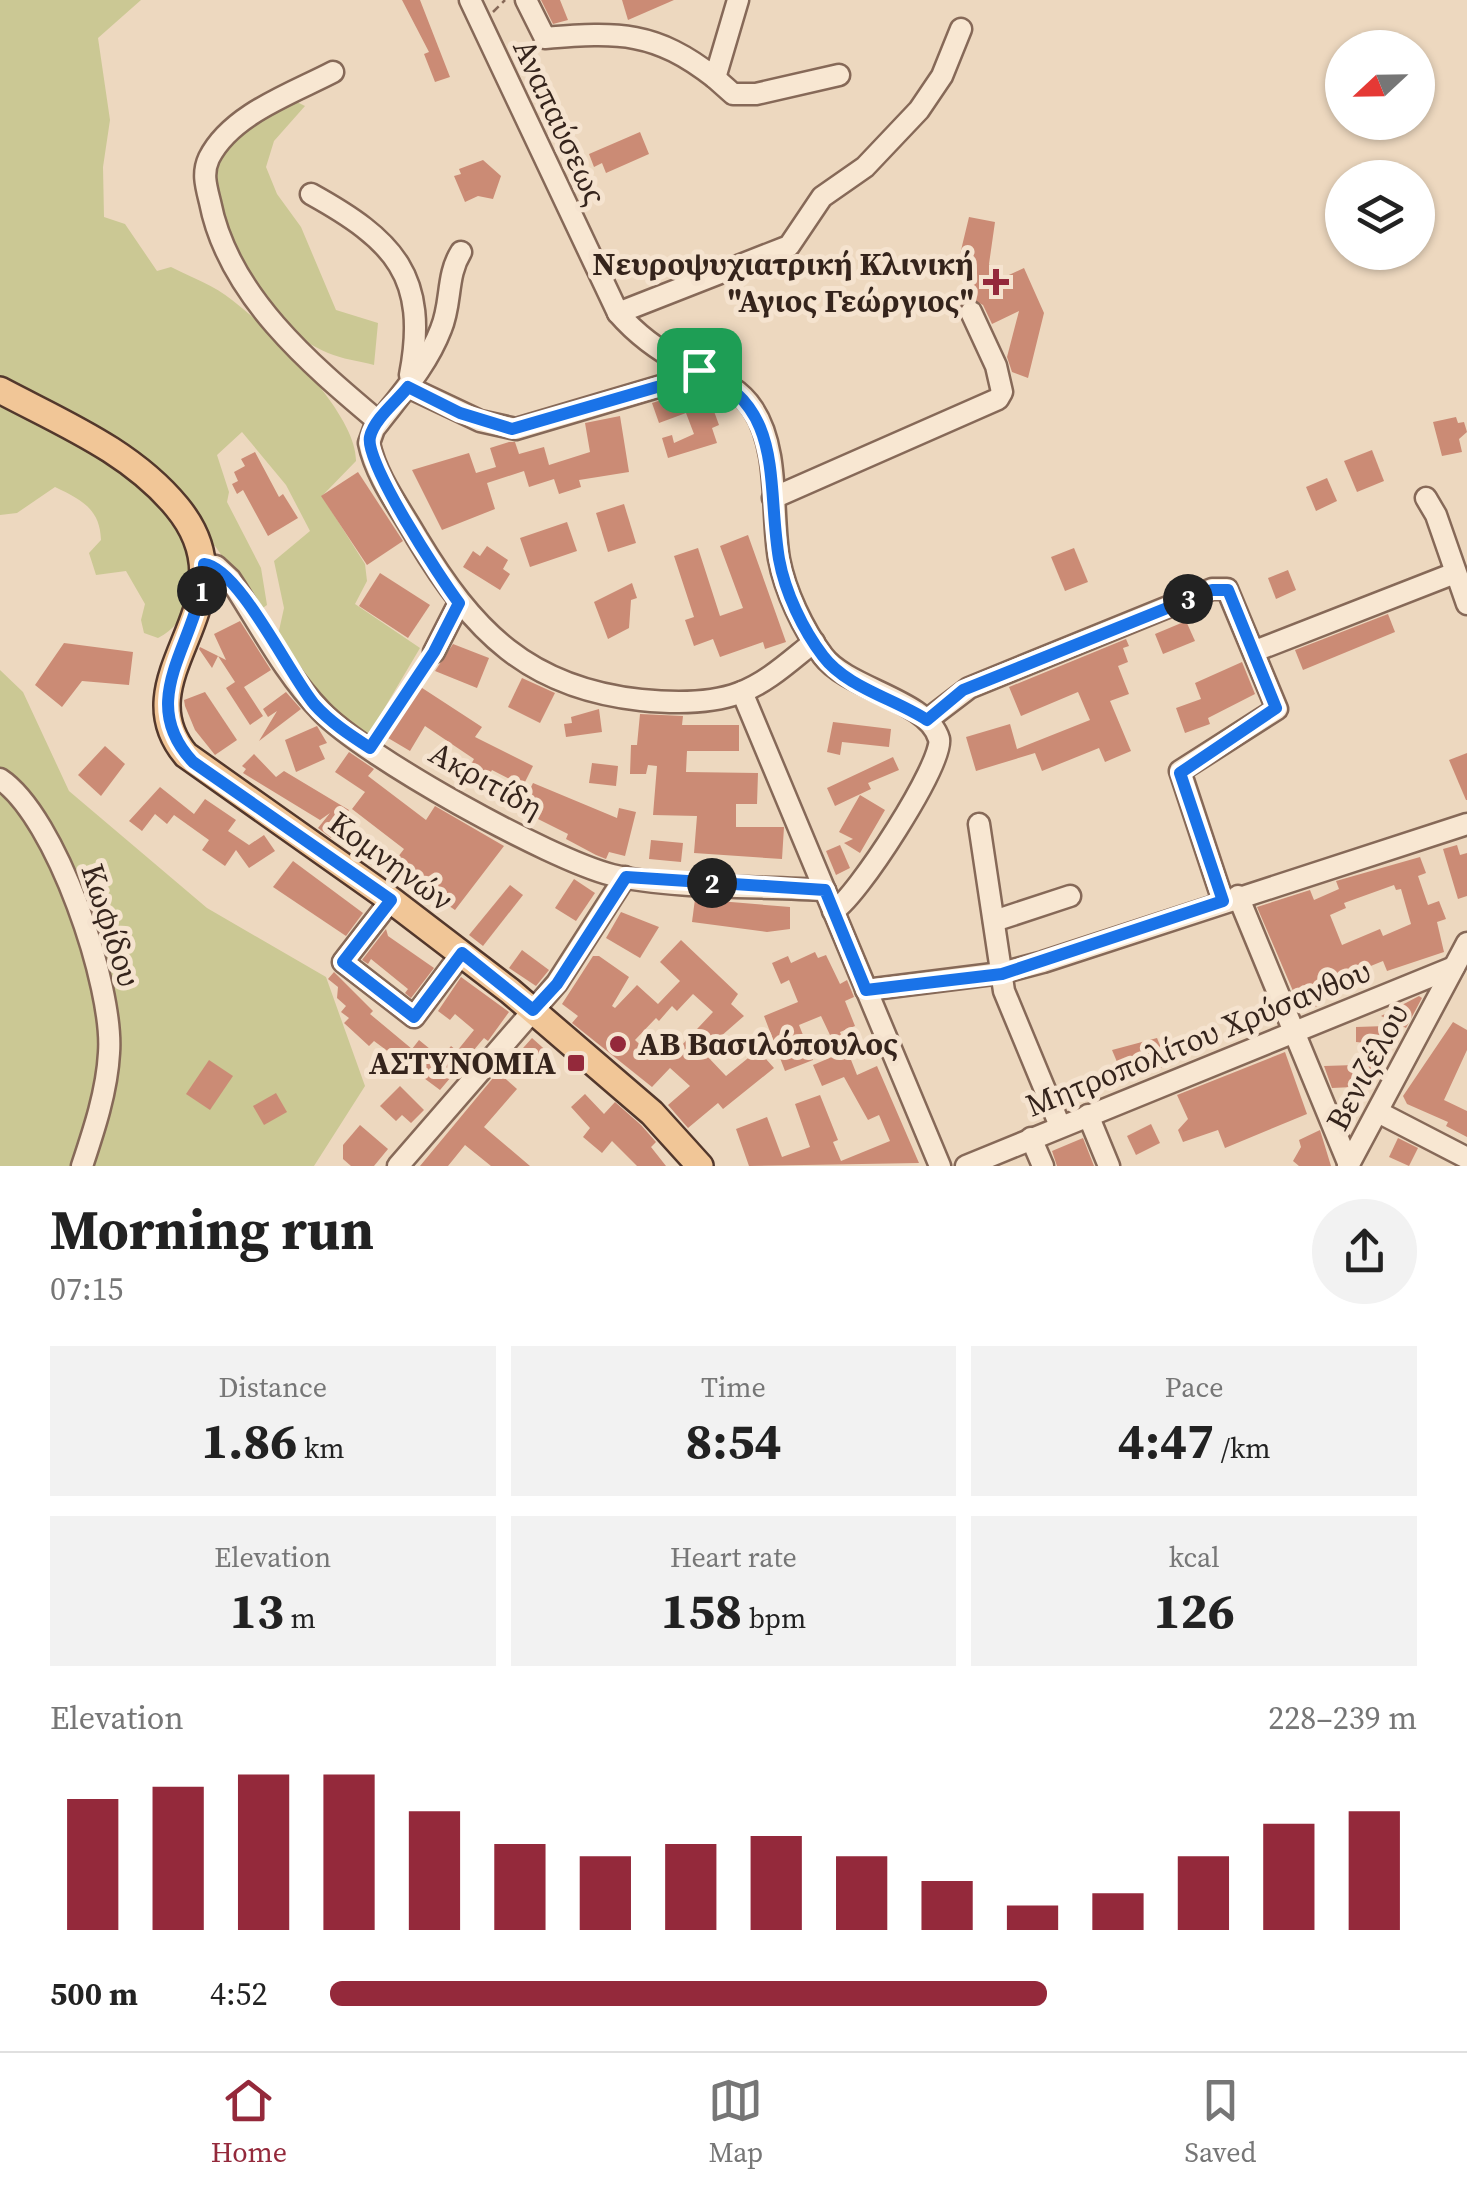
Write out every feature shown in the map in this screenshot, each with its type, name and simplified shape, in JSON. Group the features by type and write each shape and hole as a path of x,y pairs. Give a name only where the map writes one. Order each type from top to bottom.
{"main road":[{"path":"0,390 74,428 138,470 184,516 204,564"},
{"name":"Κομνηνών","path":"204,564 200,602 168,688 166,715 174,739 193,762 391,900 533,1010 652,1113 700,1166"}],"street":[{"path":"526,0 545,38 615,35 653,41 680,50 733,94 756,94 839,74"},
{"path":"715,78 738,0"},
{"name":"Αναπαύσεως","path":"478,4 618,314 648,342 728,383 754,411 766,445 783,576 814,642 835,668 927,720"},
{"path":"618,314 789,246 822,197 865,167 919,110 942,76 961,29"},
{"path":"333,72 276,100 232,130 210,155 204,173 223,246 256,302 379,422"},
{"path":"311,194 388,245 406,275 416,344 408,387"},
{"path":"461,252 452,269 441,331 408,387 369,440 374,462 459,603 520,661 587,690 664,702 742,692 814,642"},
{"path":"773,498 998,399 1002,392 996,366 970,312"},
{"path":"408,387 470,417 512,429 688,378 699,370"},
{"path":"1426,498 1439,522 1467,604"},
{"name":"Ακριτίδη","path":"204,564 216,566 230,579 291,674 323,714 370,748 511,830 588,866 626,877 825,890"},
{"path":"1255,652 1455,573"},
{"path":"833,911 853,894 936,758 938,736 927,720 969,688 1223,588 1232,596 1276,706 1268,718 1180,773 1230,899 1294,1030 1348,1165"},
{"path":"434,652 459,603"},
{"path":"742,692 940,1166"},
{"name":"Κωφίδου","path":"0,779 29,804 46,830 97,966 108,1017 106,1080 82,1166"},
{"path":"979,824 1006,997 1060,1126"},
{"path":"866,990 1002,974 1462,829"},
{"path":"398,1166 557,984 626,877"},
{"path":"994,921 1070,896"},
{"path":"391,900 343,962 414,1017 462,953"},
{"name":"Βενιζέλου","path":"1348,1165 1467,943"},
{"name":"Μητροπολίτου Χρύσανθου","path":"966,1166 1454,967"},
{"path":"1378,1112 1467,1158"},
{"path":"1088,1115 1109,1166"},
{"path":"1031,1138 1043,1166"}],"path":[{"path":"370,748 434,652"}],"shaded area":[{"path":"0,0 141,0 98,38 110,120 103,167 104,217 125,224 157,271 171,267 218,290 248,313 309,373 353,441 356,461 322,496 365,564 367,581 355,604 420,648 368,736 321,698 278,635 284,608 274,561 310,531 286,485 242,432 217,455 229,492 227,502 261,568 267,605 260,610 215,546 192,551 187,601 177,622 158,638 144,633 141,620 145,604 126,571 96,575 89,553 101,540 100,529 93,513 81,501 55,487 17,513 0,515"},
{"path":"289,98 305,106 274,141 266,167 277,194 301,227 336,310 378,323 374,365 328,353 302,339 281,321 247,275 224,222 209,167 231,142"},
{"path":"0,670 23,692 69,791 207,908 326,977 365,1086 314,1166 0,1166"}],"building":[{"path":"402,0 420,0 450,77 435,82 424,54 429,52"},
{"path":"541,0 560,0 568,20 553,24"},
{"path":"622,0 674,0 628,20"},
{"path":"640,132 649,154 606,173 602,163 594,167 589,154"},
{"path":"483,160 501,176 493,199 478,196 465,202 454,176 461,174 459,169"},
{"path":"969,217 995,222 989,264 996,281 1024,268 1044,313 1028,378 1012,372 1007,357 1019,311 992,324 983,305 970,298 957,267"},
{"path":"701,387 706,389 719,425 712,428 717,443 668,458 662,438 672,435 674,443 694,434 686,413 659,423 652,403"},
{"path":"620,416 629,472 579,480 581,487 559,494 554,479 529,487 524,471 487,483 495,509 442,530 412,470 469,453 476,473 496,467 490,448 509,442 515,442 519,454 544,447 549,465 590,452 585,423"},
{"path":"1456,417 1458,423 1464,422 1467,432 1459,439 1462,452 1442,456 1433,422"},
{"path":"1372,450 1384,481 1357,492 1344,461"},
{"path":"255,452 279,497 283,494 298,518 268,536 243,490 237,494 232,484 238,481 234,472 245,466 241,459"},
{"path":"358,472 403,541 367,565 321,496"},
{"path":"1327,478 1337,501 1316,511 1306,487"},
{"path":"624,504 636,543 608,552 596,513"},
{"path":"567,522 577,551 530,567 520,538"},
{"path":"748,535 786,642 765,649 763,642 720,657 713,639 694,646 685,620 694,617 674,556 698,548 720,616 743,608 720,546"},
{"path":"487,546 508,560 503,569 510,574 500,590 463,567 473,551 480,556"},
{"path":"1074,548 1088,582 1065,591 1051,557"},
{"path":"1288,570 1296,590 1276,599 1268,578"},
{"path":"380,573 430,605 408,638 359,606"},
{"path":"632,583 637,598 631,600 629,628 608,639 594,602"},
{"path":"1388,614 1395,632 1303,670 1295,650"},
{"path":"240,621 271,670 244,687 263,716 250,725 226,688 235,682 218,656 226,660 214,634"},
{"path":"1186,621 1195,641 1163,654 1155,634"},
{"path":"1126,639 1129,646 1123,648 1128,662 1118,666 1129,694 1110,701 1131,751 1105,762 1099,748 1042,771 1035,753 976,771 966,737 1010,724 1017,749 1090,720 1078,692 1021,716 1009,687"},
{"path":"64,643 133,652 129,685 82,681 62,707 35,685"},
{"path":"453,644 489,658 477,688 435,671"},
{"path":"200,647 218,656 212,668 199,649"},
{"path":"1242,662 1255,694 1208,718 1210,724 1185,733 1176,708 1201,699 1195,683"},
{"path":"522,678 555,693 540,723 508,707"},
{"path":"416,684 482,727 475,737 533,766 523,786 492,770 488,777 469,768 474,759 425,726 410,751 383,735"},
{"path":"205,692 237,740 215,755 195,730 184,700"},
{"path":"286,692 301,709 259,741 277,711 268,717 263,709"},
{"path":"599,709 602,732 566,737 564,724 572,723 571,717"},
{"path":"640,714 683,716 682,725 739,725 739,751 687,751 686,772 758,773 757,804 736,804 736,827 784,827 782,859 694,853 697,816 653,815 657,766 648,765 646,774 630,774 631,745 637,745"},
{"path":"833,722 891,729 889,747 842,742 840,755 827,752"},
{"path":"317,726 327,743 319,746 325,759 296,772 285,740"},
{"path":"105,746 125,764 101,796 78,775"},
{"path":"349,752 374,769 368,776 426,820 435,806 504,846 455,910 391,866 404,849 352,809 365,792 335,772"},
{"path":"1467,753 1467,800 1466,800 1449,760"},
{"path":"254,754 276,777 284,771 349,810 331,838 318,828 330,813 320,820 243,773 246,769 242,766"},
{"path":"893,757 899,770 868,783 871,789 835,806 827,788"},
{"path":"592,763 618,766 616,786 589,783"},
{"path":"533,783 617,818 619,808 636,812 625,856 609,852 606,859 596,855 566,839 568,834 520,810"},
{"path":"160,787 194,814 205,799 236,820 228,831 249,845 264,835 275,851 249,868 236,850 225,866 202,850 209,840 174,815 167,824 155,814 142,831 129,821"},
{"path":"860,795 885,810 860,853 844,843 853,839 839,832"},
{"path":"651,840 683,843 681,862 649,859"},
{"path":"840,845 850,868 836,875 826,851"},
{"path":"1457,845 1460,855 1467,853 1467,896 1458,899 1443,849"},
{"path":"1420,857 1426,873 1418,876 1428,905 1439,901 1446,919 1437,922 1444,952 1387,971 1383,961 1356,972 1360,982 1318,1000 1320,1005 1302,1012 1257,907 1310,890 1314,900 1339,889 1336,881","holes":["1394,885 1396,890 1401,889 1411,924 1383,936 1380,929 1342,945 1330,915 1346,908 1344,903"]},
{"path":"293,861 363,913 346,936 273,887"},
{"path":"574,879 595,893 576,921 555,908"},
{"path":"510,885 523,895 483,946 469,935"},
{"path":"695,899 790,907 790,929 767,932 692,922"},
{"path":"621,912 659,927 640,958 606,938"},
{"path":"386,929 388,936 434,968 411,998 405,993 408,989 371,959 368,964 362,960"},
{"path":"681,940 738,994 731,1004 744,1016 712,1044 715,1047 707,1056 726,1076 758,1050 774,1068 723,1109 718,1103 688,1128 668,1105 690,1086 670,1068 652,1087 572,1023 578,1016 562,1004 593,956 599,956 629,977 612,1006 615,1008 637,985 658,1004 680,981 660,962","holes":["693,994 713,1012 682,1045 673,1036 653,1057 635,1040 656,1018 659,1021 672,1006 677,1011"]},
{"path":"522,950 549,970 536,986 509,968"},
{"path":"815,952 818,958 826,955 840,984 847,980 854,997 845,1001 855,1026 840,1032 857,1075 877,1066 919,1163 749,1166 736,1129 767,1117 782,1157 810,1147 795,1104 820,1095 838,1140 833,1142 841,1161 890,1141 879,1115 868,1120 844,1077 822,1086 813,1065 839,1054 821,1016 799,1025 813,1060 785,1071 764,1016 798,1002 789,980 781,984 772,963 788,956 791,963"},
{"path":"334,972 373,1011 370,1014 412,1049 419,1040 441,1058 451,1046 457,1051 474,1030 455,1014 450,1020 438,1011 461,977 509,1012 488,1041 484,1038 440,1090 374,1041 369,1046 344,1023 349,1018 341,1012 346,1006 337,998 338,987 328,979"},
{"path":"1419,996 1422,998 1406,1028 1381,1016"},
{"path":"1453,1022 1467,1030 1467,1050 1444,1100 1467,1111 1467,1137 1446,1126 1448,1122 1407,1104 1403,1096"},
{"path":"1386,1026 1387,1045 1356,1042 1356,1027"},
{"path":"532,1038 551,1055 534,1074 515,1057"},
{"path":"1157,1038 1168,1065 1125,1081 1112,1050"},
{"path":"1285,1052 1307,1114 1225,1148 1218,1130 1183,1142 1178,1130 1188,1119 1177,1095"},
{"path":"1359,1057 1377,1066 1359,1104 1356,1096 1348,1100 1353,1087 1332,1088 1324,1066 1355,1065"},
{"path":"209,1060 233,1076 210,1110 186,1094"},
{"path":"498,1072 517,1089 484,1127 530,1166 491,1166 465,1145 448,1166 420,1166"},
{"path":"400,1086 424,1110 411,1123 402,1115 396,1121 380,1106"},
{"path":"276,1093 287,1112 264,1125 253,1106"},
{"path":"585,1094 604,1114 615,1102 641,1125 656,1142 651,1147 666,1166 637,1166 612,1141 602,1153 583,1137 590,1128 571,1107"},
{"path":"1151,1124 1160,1143 1136,1155 1127,1136"},
{"path":"360,1125 388,1149 374,1166 351,1166 343,1159 343,1145"},
{"path":"1320,1130 1331,1166 1299,1166 1293,1161 1301,1147 1299,1140"},
{"path":"1083,1138 1094,1166 1057,1166 1052,1151"},
{"path":"1398,1138 1418,1148 1409,1166 1389,1157"}],"place":[{"name":"Νευροψυχιατρική Κλινική \"Αγιος Γεώργιος\"","path":"996,282"},
{"name":"ΑΒ Βασιλόπουλος","path":"618,1044"},
{"name":"ΑΣΤΥΝΟΜΙΑ","path":"576,1063"}],"route":[{"path":"699,370 739,392 760,422 783,576 823,656 846,675 927,720 969,688 1212,590 1228,590 1276,708 1270,717 1180,773 1223,901 1002,974 866,990 825,890 626,877 557,984 533,1010 462,953 414,1017 343,962 391,900 193,762 170,731 166,706 170,678 195,620 204,564 216,566 230,579 291,674 323,714 370,748 434,652 459,603 391,494 370,447 374,429 408,387 460,413 512,429 688,378 699,370"}]}
